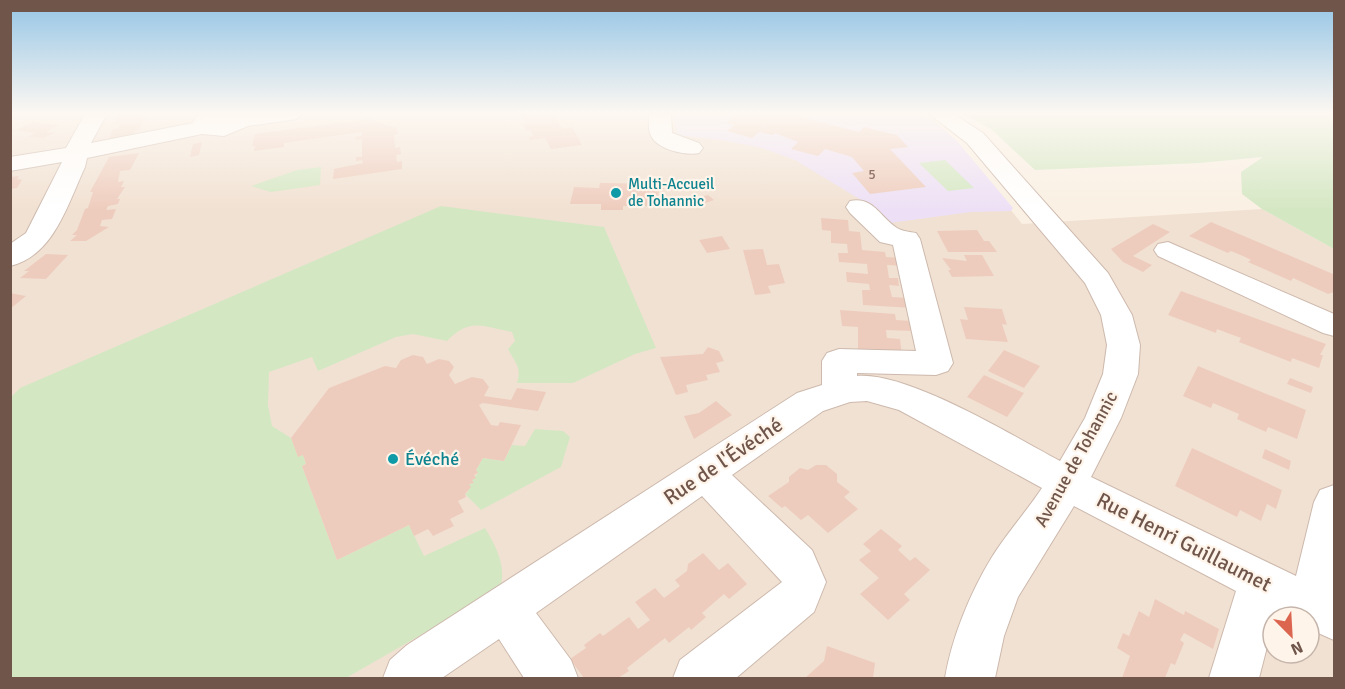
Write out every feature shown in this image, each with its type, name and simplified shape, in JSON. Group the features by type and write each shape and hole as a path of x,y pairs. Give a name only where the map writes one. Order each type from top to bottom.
{"street":[{"path":"10,258 37,238 73,167 80,146"},
{"path":"10,164 109,146"},
{"path":"685,146 691,148"},
{"name":"Avenue de Tohannic","path":"970,678 976,645 989,608 1009,570 1042,523 1108,408 1119,380 1124,354 1124,338 1118,319 1110,299 1097,279 982,146"},
{"path":"840,392 839,361 936,363 906,238 890,236 859,207"},
{"path":"1168,250 1335,326"},
{"name":"Rue de l'Évéché","path":"408,678 424,663 810,402 840,392 867,388 911,400 1065,482"},
{"path":"698,678 798,597 804,582 796,564 705,473"},
{"name":"Rue Henri Guillaumet","path":"1065,482 1323,612"},
{"path":"1323,612 1335,502"},
{"path":"1234,678 1263,581"},
{"path":"505,608 553,678"}],"shaded area":[{"path":"10,146 959,146 1022,224 1262,209 1334,249 1334,678 11,678"},
{"path":"753,146 961,146 1013,208 1011,211 971,212 890,223 871,206 795,160"}],"green space":[{"path":"1009,146 1334,146 1334,249 1262,209 1242,194 1241,172 1263,157 1199,163 1035,170"},
{"path":"945,160 974,188 948,191 919,163"},
{"path":"321,167 320,185 271,192 251,186 297,170"},
{"path":"441,206 604,227 656,348 635,354 573,383 517,383 518,369 508,349 515,341 512,332 485,326 470,326 447,341 413,334 396,337 318,371 312,357 269,372 268,405 272,426 291,438 298,456 303,455 306,464 302,466 337,560 409,525 424,556 485,528 497,550 501,566 499,590 346,678 11,678 10,398 20,388"},
{"path":"535,429 563,431 570,437 561,467 481,510 465,494 468,492 469,484 473,483 472,480 478,473 476,470 483,458 504,461 512,445 525,446"}],"building":[{"path":"193,146 201,146 199,155 190,157"},
{"path":"255,146 284,146 284,147 254,151"},
{"path":"362,146 400,147 401,154 396,155 397,162 402,161 402,169 333,179 334,169 363,163 362,160 356,161 356,157 362,157"},
{"path":"549,146 573,146 551,149"},
{"path":"794,146 907,146 890,149 926,187 870,194 852,173 864,171 852,157 825,149 818,156 791,149"},
{"path":"139,153 130,170 120,171 118,182 124,181 121,187 125,187 117,199 120,199 118,204 108,206 106,210 116,209 112,219 102,220 100,226 109,227 86,241 70,241 77,235 72,235 77,230 85,209 88,208 93,192 90,192 109,157"},
{"path":"19,176 17,179 22,180 17,188 10,189 10,177"},
{"name":"Multi-Accueil de Tohannic","path":"600,183 665,184 664,189 659,189 657,202 652,202 651,206 623,206 623,210 601,210 601,204 570,204 574,187 599,188"},
{"path":"708,195 714,200 696,206 689,200"},
{"path":"821,218 848,220 849,231 860,232 862,250 885,252 886,257 903,258 904,266 887,265 889,278 898,278 899,286 889,285 892,297 910,298 912,308 863,305 862,290 870,290 869,284 847,282 846,272 868,274 867,264 839,262 838,253 848,253 847,244 831,243 831,231 822,230"},
{"path":"1211,222 1333,274 1334,272 1334,292 1328,294 1293,278 1291,281 1248,262 1251,260 1243,256 1231,251 1228,253 1189,236"},
{"path":"1153,224 1170,232 1133,256 1152,265 1143,272 1123,262 1111,249"},
{"path":"977,230 984,241 989,241 997,252 948,252 937,231"},
{"path":"722,236 730,249 707,253 699,240"},
{"path":"763,249 767,265 779,264 785,283 768,286 771,293 755,295 743,250"},
{"path":"46,254 68,255 46,279 20,278 29,271 24,271"},
{"path":"964,255 982,255 994,276 952,277 948,270 951,270 942,258 967,261"},
{"path":"1181,291 1326,344 1320,355 1323,355 1319,368 1292,358 1291,362 1239,342 1241,338 1217,329 1216,333 1168,315"},
{"path":"10,293 26,296 10,309"},
{"path":"964,307 1002,309 1007,325 1002,324 1008,342 966,339 960,319 968,320"},
{"path":"840,310 895,314 896,320 911,321 913,331 886,330 887,338 900,339 902,355 858,352 858,327 842,326"},
{"path":"708,347 719,351 724,361 716,363 720,372 706,375 708,380 686,385 688,392 676,395 660,357 703,354"},
{"path":"1004,350 1040,366 1024,388 988,371"},
{"name":"Évéché","path":"413,355 423,357 427,364 439,359 449,361 454,367 449,375 455,384 472,377 483,379 489,387 484,396 511,400 517,388 546,392 538,411 483,403 479,405 491,425 498,426 500,422 521,425 504,461 483,458 476,470 478,473 474,475 476,478 472,480 474,483 469,484 471,487 465,494 466,497 458,501 464,512 450,519 454,526 433,536 428,529 414,536 409,525 337,560 302,466 306,464 303,455 298,457 291,438 329,388 385,366 396,368 401,360"},
{"path":"1198,366 1306,410 1297,439 1268,427 1266,432 1237,419 1239,414 1213,403 1211,408 1183,396"},
{"path":"984,375 1024,393 1007,417 967,397"},
{"path":"1290,378 1313,387 1311,393 1287,384"},
{"path":"716,401 732,415 694,439 684,416 699,413"},
{"path":"1192,448 1282,490 1276,509 1267,504 1261,521 1240,510 1237,517 1175,486"},
{"path":"1265,449 1291,461 1289,470 1262,458"},
{"path":"816,465 826,465 837,474 837,482 850,492 844,497 858,509 828,533 808,515 801,520 785,506 782,508 768,496 789,482 789,477 800,468 808,470"},
{"path":"881,529 902,546 898,550 910,561 915,557 930,570 904,594 910,600 888,620 860,594 879,578 859,560 871,551 863,544"},
{"path":"703,553 719,570 728,563 747,584 729,599 724,594 702,613 706,617 691,630 689,627 669,643 665,638 618,678 584,678 570,659 586,648 584,645 600,633 603,636 629,617 638,629 650,620 635,602 655,588 664,598 680,586 675,580 687,571 688,564"},
{"path":"1155,599 1184,615 1185,611 1219,629 1213,649 1184,633 1180,640 1184,643 1175,665 1171,663 1165,678 1122,678 1130,656 1117,648 1123,633 1129,636 1139,611 1149,617"},
{"path":"827,646 875,663 873,678 805,678 824,661"}],"place":[{"name":"Multi-Accueil de Tohannic","path":"616,193"},
{"name":"Évéché","path":"393,459"}]}
